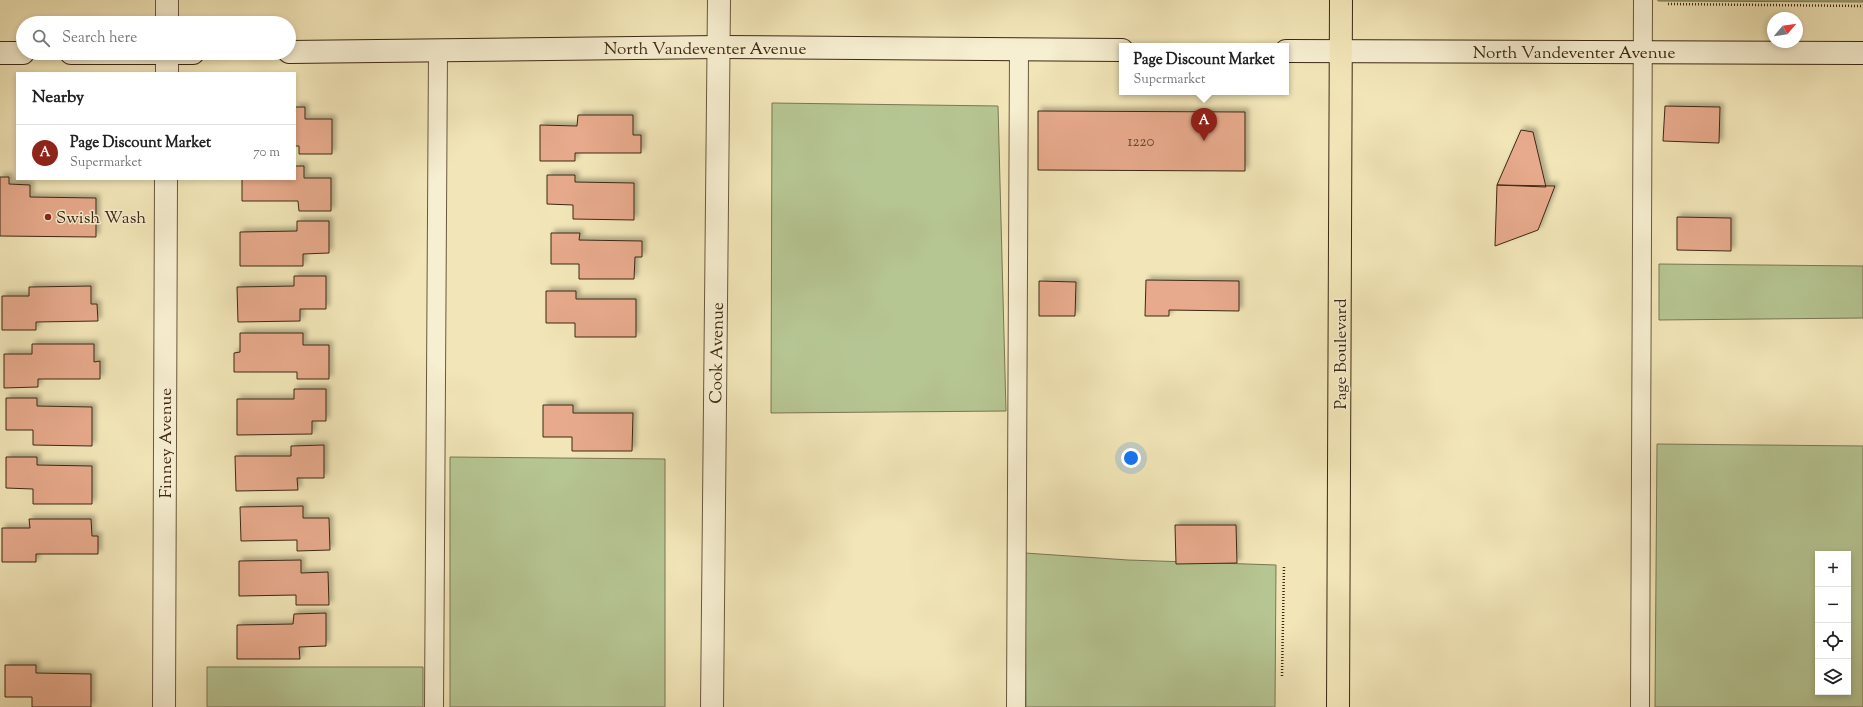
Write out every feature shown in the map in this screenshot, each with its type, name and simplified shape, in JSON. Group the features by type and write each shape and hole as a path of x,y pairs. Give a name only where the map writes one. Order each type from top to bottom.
{"main road":[{"path":"167,0 167,16"},
{"name":"Cook Avenue","path":"712,707 719,0"},
{"name":"Page Boulevard","path":"1338,707 1341,0"},
{"name":"North Vandeventer Avenue","path":"296,52 719,47 1119,50"},
{"name":"North Vandeventer Avenue","path":"1289,51 1863,53"},
{"path":"0,53 16,53"},
{"path":"167,60 167,72"},
{"name":"Finney Avenue","path":"164,707 166,180"}],"lane":[{"path":"1640,707 1643,0"},
{"path":"434,707 438,50"},
{"path":"1016,707 1019,50"}],"path":[{"path":"1666,4 1863,6"},
{"path":"1282,676 1284,567"}],"green space":[{"path":"1658,0 1863,0 1863,2 1658,1"},
{"path":"772,103 998,106 1006,411 771,413"},
{"path":"1659,264 1863,266 1863,318 1659,320"},
{"path":"1657,444 1863,446 1863,707 1655,707"},
{"path":"450,457 665,459 665,707 450,707"},
{"path":"1025,553 1128,560 1276,565 1275,707 1026,707"},
{"path":"207,667 423,667 423,707 207,707"}],"building":[{"path":"1665,106 1720,107 1719,143 1663,141"},
{"path":"296,107 305,107 305,119 332,119 332,154 299,154 299,146 296,146"},
{"path":"1038,111 1245,112 1245,171 1038,170"},
{"path":"578,115 633,115 633,135 641,135 641,153 575,153 575,161 540,161 540,125 577,126"},
{"path":"1521,130 1533,132 1546,187 1497,185"},
{"path":"296,166 304,166 304,178 331,178 331,211 299,211 298,201 242,201 242,180 296,180"},
{"path":"547,175 575,175 575,182 634,183 634,220 573,219 573,205 547,204"},
{"name":"Swish Wash","path":"0,177 9,177 9,184 30,185 30,197 96,198 96,237 0,236"},
{"path":"1497,185 1555,186 1538,230 1495,246"},
{"path":"1677,217 1731,218 1731,251 1677,250"},
{"path":"297,221 329,221 329,253 303,254 303,266 240,266 240,232 297,231"},
{"path":"551,233 580,233 579,240 642,241 642,257 635,257 634,279 579,279 579,264 551,264"},
{"path":"294,276 326,276 326,309 300,309 300,321 238,322 237,287 294,286"},
{"path":"1146,280 1239,281 1239,311 1169,310 1169,316 1145,316"},
{"path":"1039,281 1076,282 1075,316 1039,316"},
{"path":"91,286 91,304 97,304 98,321 36,322 36,330 2,330 2,296 29,296 29,287"},
{"path":"546,291 576,291 576,299 636,299 636,337 575,337 575,323 546,323"},
{"path":"240,333 303,333 303,345 329,345 329,379 297,379 297,372 234,372 234,353 240,352"},
{"path":"32,344 94,344 94,362 100,361 100,379 38,379 38,387 4,388 4,354 32,354"},
{"path":"294,389 326,389 326,421 312,421 312,434 237,435 237,399 294,399"},
{"path":"6,398 37,398 37,406 92,407 92,446 33,445 33,430 6,430"},
{"path":"543,405 573,405 573,413 633,413 632,451 572,451 572,437 543,437"},
{"path":"324,445 324,478 297,478 298,490 236,491 235,456 291,456 291,446"},
{"path":"6,457 37,457 37,465 92,466 92,504 33,504 33,489 6,488"},
{"path":"303,506 303,518 329,518 330,550 297,551 297,540 241,541 240,507"},
{"path":"29,519 91,519 92,536 98,536 98,554 36,554 36,562 2,562 2,528 30,528"},
{"path":"1175,525 1236,525 1237,563 1176,564"},
{"path":"301,560 301,573 328,572 329,605 296,605 296,595 239,596 239,561"},
{"path":"326,613 326,646 299,647 300,659 237,659 237,625 293,624 294,614"},
{"path":"5,665 36,665 36,673 91,674 91,707 32,707 32,697 5,697"}],"place":[{"name":"Page Discount Market","path":"1204,141"},
{"name":"Swish Wash","path":"48,217"}]}
